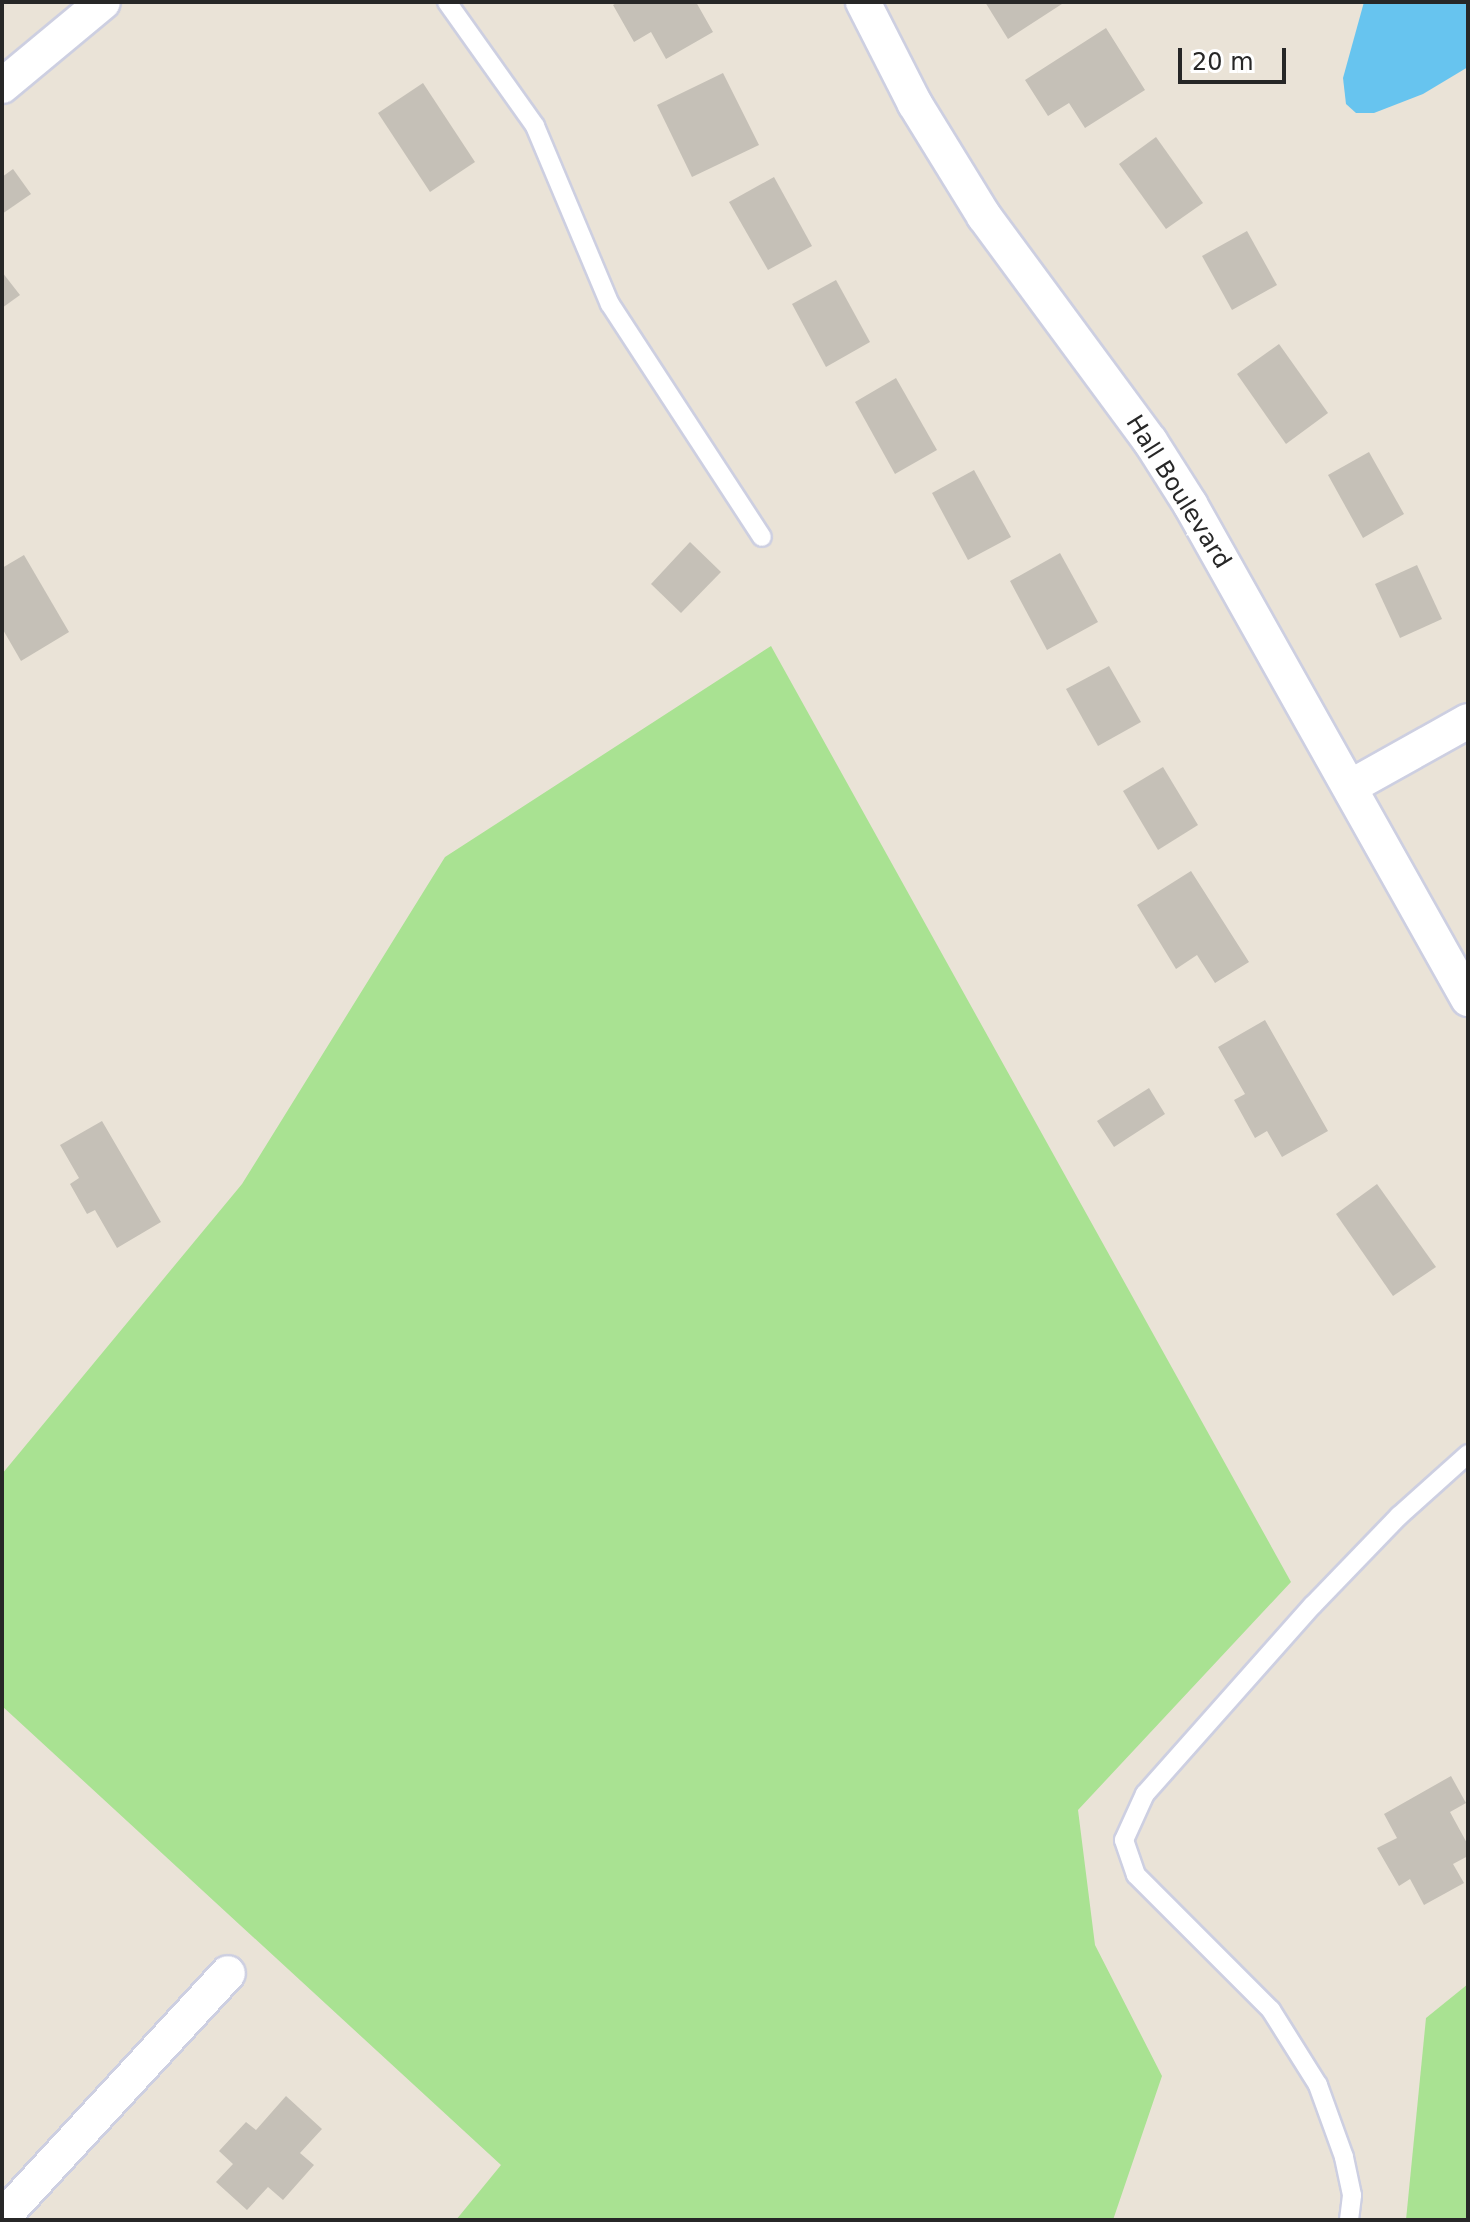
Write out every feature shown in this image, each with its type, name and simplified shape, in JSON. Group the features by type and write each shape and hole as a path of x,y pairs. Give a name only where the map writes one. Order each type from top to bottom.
{"street":[{"path":"2,86 103,2"},
{"name":"Hall Boulevard","path":"863,2 915,104 984,216 1182,491 1468,999"},
{"path":"1350,787 1468,721"},
{"path":"2,2218 228,1973"}],"lane":[{"path":"447,2 535,126 610,304 762,537"},
{"path":"1349,2220 1352,2195 1344,2157 1318,2085 1271,2010 1136,1875 1124,1840 1145,1794 1313,1605 1399,1516 1468,1454"}],"green space":[{"path":"771,646 1291,1582 1078,1810 1095,1945 1162,2076 1113,2220 456,2220 501,2165 2,1706 2,1474 242,1184 445,857"},
{"path":"1468,1984 1468,2220 1406,2220 1426,2018"}],"water":[{"path":"1364,2 1468,2 1468,67 1423,94 1374,113 1356,113 1346,104 1343,78"}],"building":[{"path":"618,2 696,2 713,32 666,59 651,32 634,42 613,5"},
{"path":"985,2 1065,2 1008,39"},
{"path":"1106,28 1145,90 1085,128 1069,103 1048,116 1025,80"},
{"path":"723,73 759,145 692,177 657,105"},
{"path":"423,83 475,162 430,192 378,113"},
{"path":"1156,137 1203,203 1166,229 1119,164"},
{"path":"13,169 31,194 2,214 2,177"},
{"path":"774,177 812,246 768,270 729,202"},
{"path":"1247,231 1277,285 1232,310 1202,256"},
{"path":"2,272 20,295 2,308"},
{"path":"836,280 870,342 826,367 792,304"},
{"path":"1279,344 1328,413 1286,444 1237,374"},
{"path":"896,378 937,450 895,474 855,402"},
{"path":"1369,452 1404,514 1363,538 1328,475"},
{"path":"974,470 1011,537 968,560 932,493"},
{"path":"690,542 721,572 681,613 651,584"},
{"path":"1060,553 1098,622 1047,650 1010,581"},
{"path":"24,555 69,632 21,661 2,628 2,568"},
{"path":"1417,565 1442,619 1400,638 1375,584"},
{"path":"1109,666 1141,722 1098,746 1066,689"},
{"path":"1163,767 1198,825 1158,850 1123,791"},
{"path":"1191,871 1249,962 1215,983 1197,955 1176,969 1137,905"},
{"path":"1265,1020 1328,1131 1282,1157 1267,1131 1255,1138 1234,1100 1245,1094 1218,1047"},
{"path":"1149,1088 1165,1114 1114,1147 1097,1121"},
{"path":"102,1121 161,1222 117,1248 95,1210 87,1214 70,1184 79,1178 60,1145"},
{"path":"1377,1184 1436,1267 1393,1296 1336,1214"},
{"path":"1451,1776 1466,1803 1450,1812 1468,1845 1468,1856 1453,1864 1464,1883 1424,1905 1410,1879 1399,1886 1377,1848 1397,1838 1384,1814"},
{"path":"286,2096 322,2129 300,2153 314,2165 283,2200 268,2187 247,2210 216,2182 233,2164 219,2151 246,2122 256,2130"}]}
